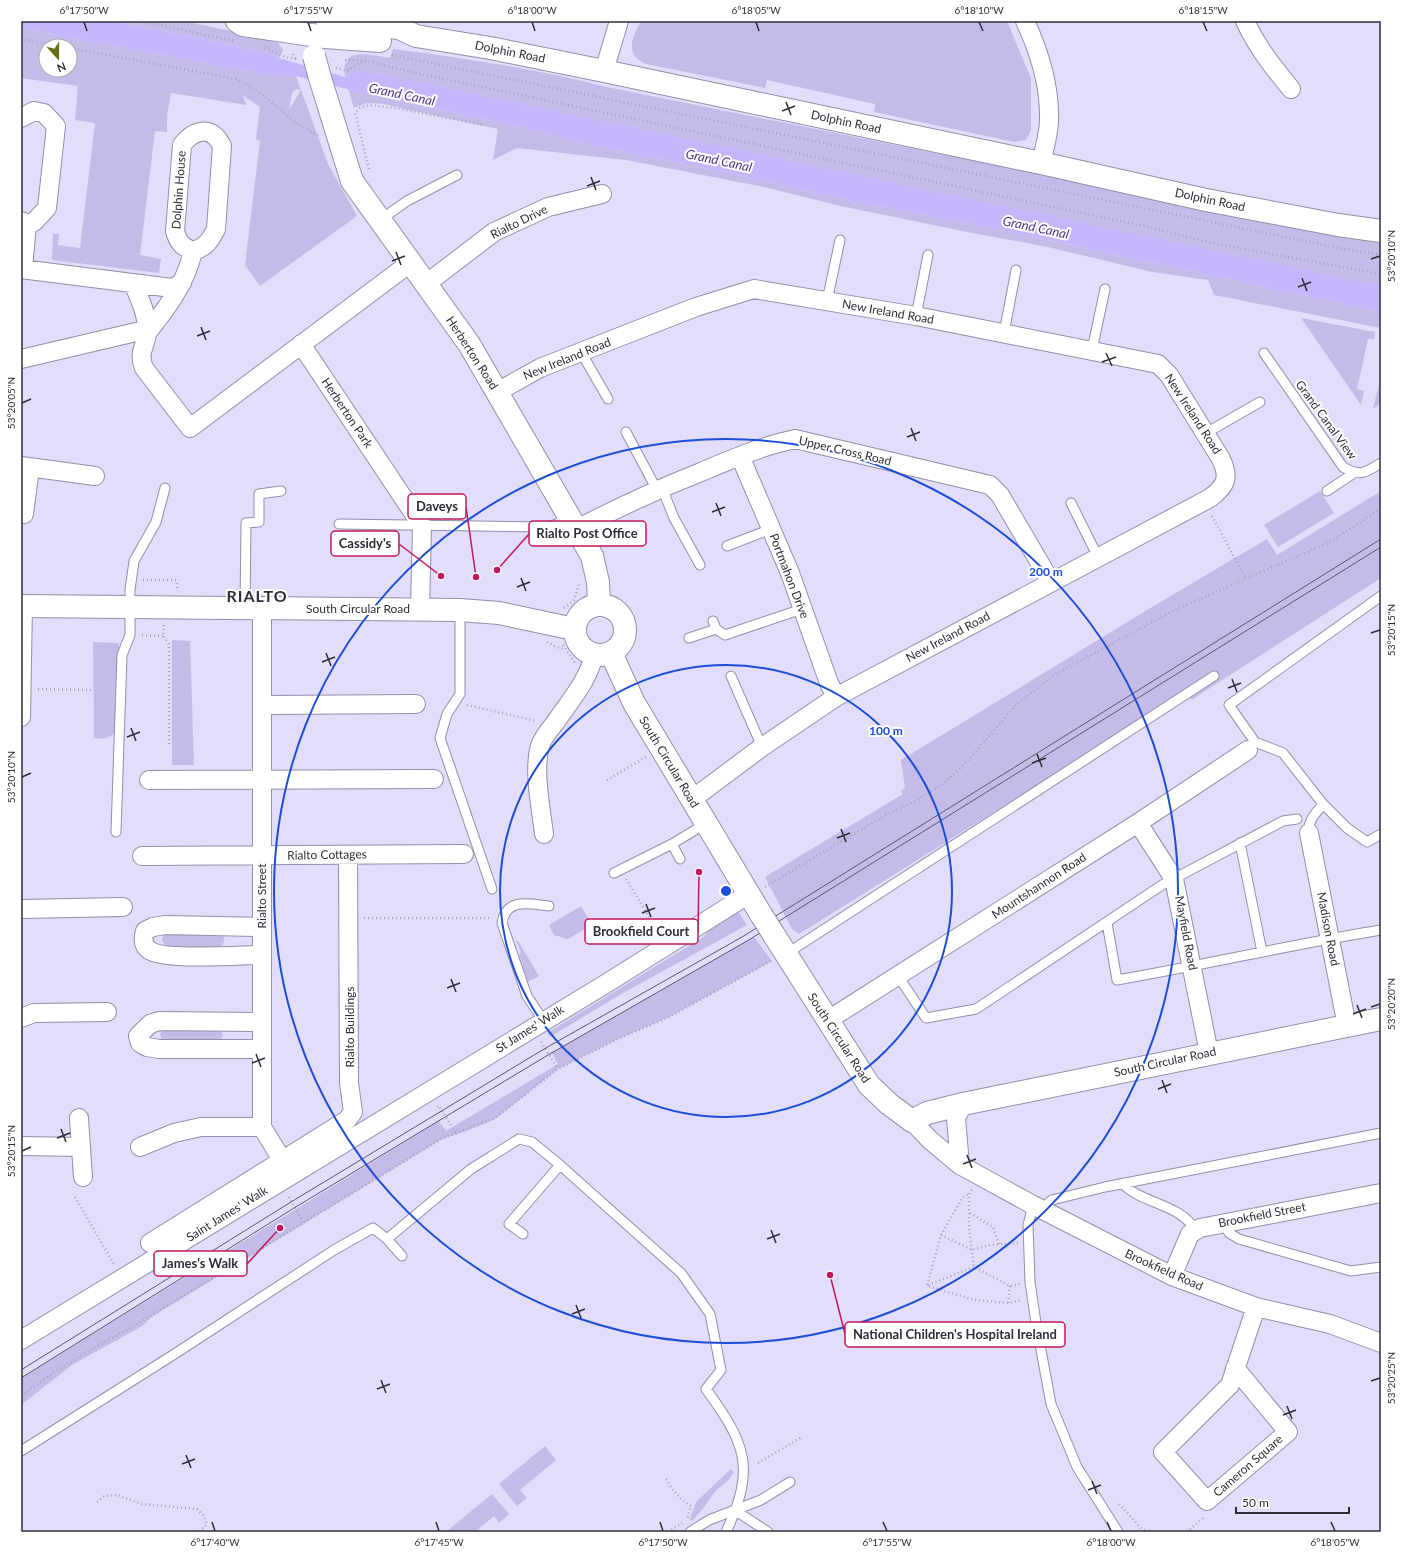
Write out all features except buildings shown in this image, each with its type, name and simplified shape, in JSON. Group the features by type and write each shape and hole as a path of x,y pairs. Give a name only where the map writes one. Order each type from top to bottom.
{"main road":[{"name":"Dolphin Road","path":"327,21 398,28 416,36 490,48 604,71 1041,163 1206,200 1338,225 1381,231"},
{"name":"Dolphin Road","path":"238,31 243,25 305,28 398,42 416,36"},
{"path":"305,28 315,61"},
{"name":"Herberton Road","path":"315,61 352,181 410,264 469,344 573,523 593,562 598,582 607,599"},
{"path":"607,599 606,605 616,610 622,617 625,624 623,641 612,651 581,647 575,637 574,629 580,613 590,606 607,599"},
{"name":"South Circular Road","path":"22,606 129,606 172,600 254,608 460,610 499,613 574,629"},
{"name":"South Circular Road","path":"612,651 634,704 705,824 756,891 760,913 869,1085 889,1104 912,1121 927,1113 963,1104 1381,1019"}],"street":[{"path":"604,71 619,21"},
{"path":"1025,21 1034,41 1046,90 1050,121 1041,163"},
{"path":"1245,21 1267,61 1291,88"},
{"path":"21,118 34,111 44,113 56,126 47,208 34,222 24,222 22,269 172,288 182,283"},
{"name":"Dolphin House","path":"200,132 210,132 218,137 222,146 216,229 210,241 201,249 193,251 185,248 178,241 175,231 182,145 189,136 200,132"},
{"name":"Rialto Drive","path":"426,284 494,232 548,206 602,194"},
{"path":"193,251 190,265 182,283 147,333 141,350 140,360 144,368 190,428 410,264"},
{"path":"133,283 142,303 147,333"},
{"name":"New Ireland Road","path":"497,392 540,368 696,307 754,290 916,316 1158,364 1169,375 1206,433 1226,469 1225,482 1218,492 1195,506 836,697 762,747 691,800"},
{"path":"21,359 136,332 147,333"},
{"name":"Herberton Park","path":"301,344 422,526"},
{"name":"Upper Cross Road","path":"573,523 740,456 773,444 796,439 990,485 1000,495 1051,582"},
{"name":"Portmahon Drive","path":"740,456 790,573 829,683 836,697"},
{"path":"24,514 26,467 95,476"},
{"path":"420,609 422,526"},
{"path":"21,717 22,606"},
{"name":"Rialto Street","path":"254,608 263,705 262,1127 286,1168"},
{"path":"544,834 538,760 540,745 582,684 591,666 612,651"},
{"path":"263,705 416,704"},
{"name":"Mountshannon Road","path":"828,1020 1138,823 1252,746"},
{"path":"149,780 434,779"},
{"name":"Mayfield Road","path":"1138,823 1174,879 1209,1053"},
{"name":"Madison Road","path":"1309,833 1347,1026"},
{"name":"Rialto Cottages","path":"142,856 464,854"},
{"name":"Rialto Buildings","path":"286,1168 347,1120 353,1112 350,1083 350,918 348,855"},
{"name":"St James' Walk","path":"310,1163 756,891"},
{"path":"21,908 123,907"},
{"path":"262,927 165,925 153,927 145,931 143,938 145,946 150,951 165,956 262,955"},
{"path":"21,1018 34,1014 107,1012"},
{"path":"262,1022 159,1021 150,1024 138,1036 140,1043 147,1047 159,1049 262,1049"},
{"path":"960,1166 956,1118 963,1104"},
{"path":"79,1118 83,1177"},
{"name":"Brookfield Road","path":"912,1121 930,1140 960,1166 1037,1208 1172,1276 1256,1307 1330,1324 1381,1343"},
{"path":"140,1147 174,1133 201,1127 262,1127"},
{"path":"21,1146 81,1147"},
{"name":"Saint James' Walk","path":"21,1340 286,1168 310,1163"},
{"path":"150,1242 286,1168"},
{"name":"Brookfield Street","path":"1195,1230 1206,1226 1381,1193"},
{"path":"1172,1276 1190,1234 1195,1230"},
{"name":"Cameron Square","path":"1236,1368 1288,1432 1207,1501 1163,1452 1230,1385 1256,1307"}],"lane":[{"path":"380,220 407,201 457,175"},
{"path":"827,301 840,240"},
{"path":"916,316 928,255"},
{"path":"1004,333 1016,270"},
{"path":"1092,350 1105,289"},
{"path":"581,352 608,399"},
{"name":"Grand Canal View","path":"1264,353 1343,467 1354,473 1366,473 1381,463"},
{"path":"1206,433 1260,402"},
{"path":"626,432 660,489 700,566"},
{"path":"1327,491 1354,473"},
{"path":"116,832 122,655 130,635 129,606 134,561 156,522 165,488"},
{"path":"254,608 246,523 259,522 259,494 281,491"},
{"path":"1071,504 1098,557"},
{"path":"338,524 547,527 557,524 573,523"},
{"path":"726,546 771,529"},
{"path":"1381,596 1228,704 1252,746 1283,753 1323,804 1347,828 1367,842 1381,834"},
{"path":"689,638 715,625 725,635 802,609"},
{"path":"460,610 460,694 447,714 440,738 492,889"},
{"path":"731,676 751,726 762,747"},
{"path":"786,954 1214,676"},
{"path":"1309,833 1308,827 1311,820 1323,804"},
{"path":"898,976 926,1018 976,1009 1174,879 1283,821 1296,819"},
{"path":"614,873 672,844 705,824"},
{"path":"1240,843 1262,952"},
{"path":"672,844 680,859"},
{"path":"540,1022 527,996 502,923 504,914 509,907 515,904 549,906"},
{"path":"1107,923 1117,980 1192,967 1330,938 1381,930"},
{"path":"1118,1532 1077,1467 1054,1411 1030,1282 1028,1225 1037,1208 1052,1200 1122,1184 1381,1133"},
{"path":"387,1239 472,1169 519,1139 532,1142 560,1165 681,1273 710,1314 721,1370 706,1389 724,1415 741,1448 744,1464 742,1488 736,1511 726,1532"},
{"path":"523,1234 509,1224 560,1165"},
{"path":"1122,1184 1129,1191 1179,1214 1188,1221 1195,1230"},
{"path":"1224,1223 1229,1233 1240,1240 1351,1271 1381,1267"},
{"path":"21,1451 173,1355 334,1250 373,1228 387,1239 402,1256"},
{"path":"690,1532 709,1520 736,1511 761,1500 790,1482"},
{"path":"736,1511 768,1532"}],"path":[{"path":"142,21 238,31"},
{"path":"21,39 38,42"},
{"path":"259,45 284,57 315,61 347,71 364,60"},
{"path":"78,49 236,79 248,84 303,128 317,135 333,119"},
{"path":"389,54 538,86 1336,248 1381,255"},
{"path":"344,60 364,60 427,75 1144,226 1211,243 1381,274"},
{"path":"358,125 354,113 360,108 370,105 401,109 484,125"},
{"path":"756,891 884,816 916,801 940,785 964,765 1017,704 1054,675 1175,610 1332,541 1381,508"},
{"path":"1209,510 1246,578"},
{"path":"132,580 176,580 163,636"},
{"path":"558,609 570,604 576,593"},
{"path":"607,599 616,598 628,612 634,628 634,637 612,651"},
{"path":"130,635 163,636"},
{"path":"163,636 169,644 168,746"},
{"path":"548,639 546,643 566,649 576,667"},
{"path":"37,689 92,690"},
{"path":"458,697 463,704 542,723 551,727"},
{"path":"607,780 660,748"},
{"path":"626,879 661,936"},
{"path":"350,918 490,918"},
{"path":"21,1396 50,1374 94,1347 137,1324 441,1139 495,1118 558,1070 618,1039 669,1017 786,954"},
{"path":"540,1022 546,1038 540,1043 558,1070"},
{"path":"423,1094 433,1109 439,1106 456,1133"},
{"path":"927,1286 941,1235 964,1197 969,1194 981,1178"},
{"path":"294,1194 288,1198 303,1222"},
{"path":"969,1194 969,1212 974,1266"},
{"path":"75,1197 108,1255"},
{"path":"969,1212 993,1227 999,1244"},
{"path":"941,1235 972,1250 999,1244 1029,1243"},
{"path":"927,1286 974,1266"},
{"path":"974,1266 1010,1286 1030,1282"},
{"path":"927,1286 975,1300 1008,1303 1032,1298"},
{"path":"1008,1303 1010,1286"},
{"path":"758,1463 802,1437"},
{"path":"666,1479 672,1490 683,1502 691,1506 685,1522 668,1532"},
{"path":"97,1502 104,1496 117,1495 142,1504 197,1509 203,1515 206,1524 199,1532"},
{"path":"1187,1532 1205,1516 1207,1501"},
{"path":"1119,1504 1141,1528 1147,1532"}],"shaded area":[{"path":"114,21 183,21 278,43 283,50 279,58 265,52"},
{"path":"641,21 1007,21 1031,78 1031,130 1026,140 1014,142 874,112 875,104 767,80 765,88 646,64 639,60 632,50 633,39"},
{"path":"21,28 74,38 38,38 38,78 78,78 78,39 278,76 296,76 328,164 357,216 260,286 245,265 260,141 256,139 260,107 242,95 247,105 171,93 167,115 167,132 155,131 140,255 161,259 159,273 52,260 53,234 59,234 58,245 80,248 95,123 75,120 78,86 21,78","holes":["296,89 301,90 289,110 292,93"]},
{"path":"393,49 527,69 607,87 1381,243 1381,287 366,71 359,71 345,77 347,60 352,56 366,54 390,58"},
{"path":"348,88 354,91 511,125 585,144 720,171 852,201 1002,230 1381,312 1381,328 1214,295 1208,280 1152,272 1048,247 967,232 841,206 764,187 626,160 517,148 493,160 498,129 383,104 367,103 354,108"},
{"path":"1301,318 1375,332 1374,339 1368,339 1357,389 1364,391 1361,405"},
{"path":"1381,376 1381,403 1373,409"},
{"path":"1320,491 1334,513 1278,547 1264,525"},
{"path":"1381,491 1381,578 1192,700 1186,692 799,934 792,929 765,877 903,794 901,791 905,788 901,760 1152,607 1267,539 1277,555"},
{"path":"172,640 190,641 194,765 172,765"},
{"path":"93,642 119,643 117,729 113,735 104,738 94,738"},
{"path":"581,906 592,925 568,939 554,935 549,925"},
{"path":"734,911 739,913 747,925 623,993 550,1037 547,1033 705,936 710,927"},
{"path":"164,932 223,935 224,941 217,949 166,947 162,940"},
{"path":"754,937 772,961 669,1017 618,1039 558,1069 495,1119 464,1132 442,1139 150,1318 144,1325 72,1365 21,1405 21,1378 439,1121 446,1131 558,1064 552,1053"},
{"path":"516,941 518,941 539,976 528,982 519,954 521,952"},
{"path":"163,1029 220,1029 223,1036 220,1043 162,1041 160,1034"},
{"path":"545,1446 556,1460 520,1490 527,1498 517,1506 499,1484"},
{"path":"731,1469 734,1472 732,1475 714,1493 692,1521 690,1519 696,1502"},
{"path":"492,1494 509,1514 499,1523 494,1516 475,1532 446,1532"}],"water":[{"name":"Grand Canal","path":"21,21 114,21 265,52 279,58 345,77 359,71 366,71 1371,284 1381,287 1381,312 1002,230 852,201 720,171 585,144 511,125 354,91 296,76 278,76 237,69 21,28"}],"tram line":[{"path":"21,1370 291,1202 544,1049 742,937 1381,539"},
{"path":"21,1378 294,1208 548,1055 747,941 1381,547"}],"place":[{"name":"Rialto Post Office","path":"497,570"},
{"name":"Cassidy's","path":"441,576"},
{"name":"Daveys","path":"476,577"},
{"name":"Brookfield Court","path":"699,872"},
{"name":"James's Walk","path":"280,1228"},
{"name":"National Children's Hospital Ireland","path":"830,1275"}],"district":[{"name":"RIALTO","path":"257,596"}]}
